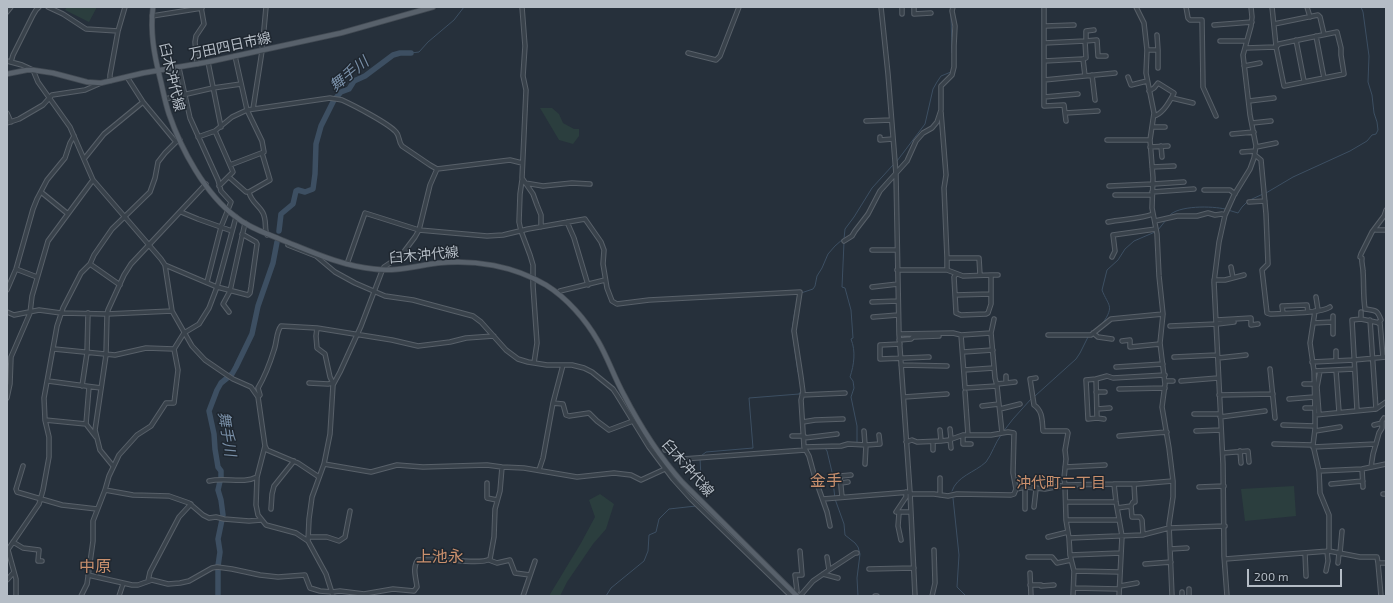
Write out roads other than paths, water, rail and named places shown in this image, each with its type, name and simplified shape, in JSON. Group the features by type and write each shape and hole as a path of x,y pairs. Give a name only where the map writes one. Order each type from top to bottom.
{"main road":[{"name":"臼木沖代線","path":"153,7 152,41 165,99 178,141 206,184 227,210 245,223 266,233 317,255 347,264 383,270 398,270 436,263 464,262 499,266 533,278 559,294 587,325 598,340 621,390 661,457 673,472 796,595"},
{"name":"万田四日市線","path":"7,74 33,70 53,73 87,82 101,83 158,70 179,68 262,51 341,33 433,7"}],"street":[{"path":"7,12 11,7"},
{"path":"39,7 33,15 9,62 33,70 38,82 70,127 93,180 126,216 157,253 165,265 172,311 192,346 205,360 233,379 251,387 258,397"},
{"path":"48,7 63,14 86,29 118,31"},
{"path":"110,81 110,70 118,31 125,7"},
{"path":"253,109 262,51 266,7"},
{"path":"522,7 525,46 523,76 526,90 522,163 524,181 541,215 541,227"},
{"path":"688,53 716,60 720,56 739,7"},
{"path":"881,7 896,174 899,342 904,397 915,596"},
{"path":"902,7 902,14"},
{"path":"914,7 914,14 931,13"},
{"path":"948,270 944,188 946,175 941,110 941,86 952,75 954,67 955,26 952,11 953,7"},
{"path":"1044,7 1044,106 1064,105 1066,121"},
{"path":"1136,7 1144,23 1147,50 1146,73 1154,116 1150,147 1153,184 1153,214 1157,231 1159,276 1163,314 1160,344 1165,375 1165,388 1162,407 1167,432 1173,481 1173,497 1168,528 1172,562 1172,596"},
{"path":"1186,7 1188,18 1190,20 1202,20 1203,87 1216,116"},
{"path":"1227,596 1223,453 1214,280 1219,242 1225,214 1250,169 1255,151 1254,132 1243,55 1252,22 1251,7"},
{"path":"1245,48 1276,46 1278,44 1337,32 1344,74 1284,86 1276,46 1272,7"},
{"path":"1307,7 1310,17"},
{"path":"152,16 201,8 204,24 194,42 197,64"},
{"path":"1274,24 1318,15 1320,17 1324,34"},
{"path":"1214,25 1252,22"},
{"path":"1045,26 1074,25"},
{"path":"1085,76 1083,59 1086,58 1086,31 1094,30"},
{"path":"1157,35 1158,68"},
{"path":"1316,36 1324,78"},
{"path":"1044,43 1097,40 1098,56 1106,56"},
{"path":"1296,40 1304,81"},
{"path":"1220,41 1246,42"},
{"path":"1147,50 1158,50"},
{"path":"235,56 247,110 262,141 264,152 262,153 270,180 249,192"},
{"path":"1044,61 1083,59"},
{"path":"208,62 221,127"},
{"path":"1244,66 1260,63"},
{"path":"179,68 190,118 221,191 231,202 221,227 207,282"},
{"path":"1044,80 1115,73"},
{"path":"1092,75 1095,100"},
{"path":"15,595 14,572 9,559 8,550 41,499 49,457 49,437 45,420 44,398 61,313 81,273 90,264 94,255 112,229 150,192 155,178 158,162 178,141 142,102 127,77"},
{"path":"1128,77 1131,85 1148,81"},
{"path":"7,113 9,122 43,105 52,95 85,90 101,83"},
{"path":"1149,92 1158,83 1174,93 1172,98 1156,116 1154,116"},
{"path":"165,99 213,88 241,84"},
{"path":"1044,97 1078,94"},
{"path":"198,137 215,131 232,117 247,110 330,98 344,101 395,131 402,146 437,169 510,160 522,163"},
{"path":"1172,98 1193,103"},
{"path":"1249,101 1274,98"},
{"path":"84,159 104,134 142,102"},
{"path":"844,241 852,236 854,231 868,214 880,191 907,160 916,141 923,133 932,128 941,110"},
{"path":"1065,113 1098,111"},
{"path":"866,121 891,120"},
{"path":"1252,123 1271,121"},
{"path":"1152,127 1166,127"},
{"path":"215,131 233,172 219,186"},
{"path":"1232,134 1254,132"},
{"path":"7,290 16,269 32,209 47,180 65,158 74,136"},
{"path":"880,137 880,140 893,139"},
{"path":"1107,140 1150,140"},
{"path":"1242,152 1255,151 1276,143"},
{"path":"1161,146 1162,157"},
{"path":"1150,147 1168,146"},
{"path":"1255,151 1261,160 1265,201 1268,264 1262,270 1267,313 1308,312 1330,307"},
{"path":"230,165 262,153"},
{"path":"1152,167 1174,166"},
{"path":"333,594 326,574 308,539 312,497 324,464 330,430 333,383 340,372 357,334 383,270 393,261 400,258 419,230 430,185 437,169"},
{"path":"229,177 246,192 249,192"},
{"path":"7,398 10,384 11,357 30,313 32,296 48,241 93,180"},
{"path":"524,181 543,186 572,183 590,184"},
{"path":"524,181 520,194 519,222 532,258 537,343 534,363"},
{"path":"1109,186 1184,182"},
{"path":"113,466 100,450 96,438 95,421 106,355 107,314 124,275 131,264 206,184"},
{"path":"1115,195 1194,189"},
{"path":"1204,190 1230,190 1235,194"},
{"path":"41,192 68,214"},
{"path":"249,192 252,201 263,214 266,222 266,233 268,236 316,256 335,272 374,292 388,297 413,300 471,315 479,320 515,357 524,361 547,365 575,366 584,368 595,375 617,395 665,469 691,499 796,595"},
{"path":"1249,202 1265,201"},
{"path":"1378,322 1381,320 1378,312 1365,309 1363,296 1363,270 1361,262 1362,258 1360,257 1360,254 1372,232 1384,216 1386,210"},
{"path":"181,212 232,231"},
{"path":"347,264 365,213 419,230 487,236 503,236 521,231 585,219 598,236 604,250 603,264 605,280 610,298 618,304 649,300 800,292 794,331 802,377 805,449 809,456 814,478 823,499 830,526"},
{"path":"1155,221 1177,216 1196,216 1208,213 1215,215 1225,214"},
{"path":"1108,222 1153,214"},
{"path":"81,596 87,584 93,541 93,521 113,466 119,455 137,435 151,426 166,403 174,403 178,370 174,349 184,334 199,324 209,308 218,286 236,217"},
{"path":"567,222 574,238 588,285"},
{"path":"230,312 224,304 230,291 245,223"},
{"path":"1376,230 1386,230"},
{"path":"1112,257 1115,251 1113,235 1157,231"},
{"path":"165,265 230,291 245,295 250,293 257,244 242,234"},
{"path":"872,250 897,250"},
{"path":"947,258 979,258 980,276"},
{"path":"90,264 120,284"},
{"path":"1231,268 1233,278"},
{"path":"16,269 37,277"},
{"path":"897,270 948,270 963,276 998,275"},
{"path":"956,274 954,277 956,313 961,315 986,314 990,310 991,275"},
{"path":"1214,280 1225,280 1244,275"},
{"path":"560,291 605,280"},
{"path":"872,287 898,284"},
{"path":"955,295 991,294"},
{"path":"1316,298 1316,311 1310,343 1314,371 1314,398 1317,414"},
{"path":"872,302 898,301"},
{"path":"1283,313 1282,306 1301,305 1307,305 1308,312"},
{"path":"7,312 14,315 39,310 61,313 107,314 172,311"},
{"path":"1361,312 1361,319"},
{"path":"82,386 87,353 88,313"},
{"path":"1048,336 1091,335 1111,319 1163,314"},
{"path":"872,317 898,316"},
{"path":"1333,316 1333,334"},
{"path":"1170,326 1251,318 1251,325 1258,324"},
{"path":"994,319 991,333 1002,434"},
{"path":"1312,362 1354,360 1384,357 1383,328 1380,323 1361,319 1352,320 1354,360 1354,369 1357,410"},
{"path":"1370,320 1376,409"},
{"path":"1217,322 1234,322"},
{"path":"1313,323 1333,322"},
{"path":"350,511 345,537 339,541 327,537 308,539 290,531 269,526 261,520 256,509 257,478 265,446 258,388 275,349 280,327 317,328 418,346 494,336"},
{"path":"317,328 316,336 318,348 325,354 330,377 333,383"},
{"path":"899,334 991,333"},
{"path":"1093,333 1098,337 1112,339"},
{"path":"962,334 966,388 1014,382"},
{"path":"929,357 880,359 880,345 914,338 939,336"},
{"path":"1122,341 1130,340 1130,347 1160,344"},
{"path":"54,349 116,356 146,348 174,349"},
{"path":"963,352 993,350"},
{"path":"1336,351 1336,361"},
{"path":"1174,357 1246,355"},
{"path":"1116,367 1163,364"},
{"path":"539,470 543,458 553,403 563,365"},
{"path":"901,365 947,366"},
{"path":"964,370 994,368"},
{"path":"1270,369 1275,418"},
{"path":"1314,371 1354,369"},
{"path":"1336,370 1339,412"},
{"path":"1320,371 1313,446 1319,471 1320,494 1329,515 1328,561 1326,571"},
{"path":"1104,418 1097,418 1088,421 1086,380 1107,376 1113,378 1165,375"},
{"path":"1006,376 1006,383"},
{"path":"1036,378 1028,379 1034,406 1039,408 1041,412 1043,430 1067,431 1068,433 1065,450 1066,520 1070,538 1070,555 1074,571 1074,596"},
{"path":"1181,381 1218,378"},
{"path":"1096,379 1097,418"},
{"path":"48,381 101,388"},
{"path":"1165,382 1173,381"},
{"path":"309,383 333,383"},
{"path":"1304,384 1314,384"},
{"path":"89,387 86,424 96,438"},
{"path":"1119,389 1165,388"},
{"path":"965,392 968,435"},
{"path":"1096,392 1105,392"},
{"path":"802,395 845,393"},
{"path":"904,397 947,394"},
{"path":"1219,395 1273,394"},
{"path":"1289,399 1314,398"},
{"path":"1317,414 1376,409 1386,402"},
{"path":"553,403 563,404 566,415 569,416 589,413 609,430 633,421"},
{"path":"982,406 999,407 1020,404"},
{"path":"1097,409 1110,408"},
{"path":"1305,408 1315,408"},
{"path":"1194,414 1220,415 1265,411"},
{"path":"1371,467 1384,418"},
{"path":"803,422 843,419"},
{"path":"45,420 86,424"},
{"path":"1374,425 1382,423"},
{"path":"1283,425 1315,428 1340,427"},
{"path":"950,429 951,448"},
{"path":"940,430 941,441"},
{"path":"1196,431 1221,430"},
{"path":"864,431 865,464"},
{"path":"823,499 909,492 948,496 957,494 1014,494 1016,489 1013,473 1014,435 1011,432 1002,434 963,435 933,442 917,442 912,440 906,442"},
{"path":"1119,436 1167,432"},
{"path":"792,436 804,437 837,434"},
{"path":"665,450 669,449 678,459 683,459 841,446 848,444 880,444 879,435"},
{"path":"963,435 963,444 971,444"},
{"path":"933,442 933,450"},
{"path":"1274,444 1313,446 1376,444"},
{"path":"265,446 268,450 311,470 319,477"},
{"path":"1223,453 1248,451 1249,462"},
{"path":"1240,452 1241,463"},
{"path":"271,509 274,486 294,462"},
{"path":"324,464 371,472 397,465 423,467 483,465 524,468 577,477 614,473 631,475 641,480 665,469"},
{"path":"1319,471 1362,469 1386,464"},
{"path":"1065,467 1105,465"},
{"path":"22,466 16,491 62,505 97,509"},
{"path":"489,560 493,544 494,512 500,491 502,467"},
{"path":"1362,469 1363,487"},
{"path":"842,497 840,476 851,475"},
{"path":"209,481 222,479 251,480 257,478"},
{"path":"940,478 940,495"},
{"path":"1016,489 1025,487 1045,489 1065,485 1134,484 1173,481"},
{"path":"1332,484 1363,481"},
{"path":"841,483 848,482"},
{"path":"487,483 487,498 497,500"},
{"path":"1114,484 1122,536 1119,596"},
{"path":"1117,508 1130,506 1133,502 1135,502 1134,484"},
{"path":"1199,488 1224,486"},
{"path":"1025,487 1025,509"},
{"path":"1034,508 1036,489"},
{"path":"105,490 133,495 166,495 190,504 200,513 209,518 216,517 249,521 261,520"},
{"path":"901,540 898,526 899,513 896,512 909,492"},
{"path":"1066,502 1116,502"},
{"path":"148,580 150,572 179,517 190,504"},
{"path":"1130,506 1132,517 1140,517 1142,520 1142,535"},
{"path":"899,513 911,512"},
{"path":"1066,520 1119,520"},
{"path":"1070,538 1142,535 1168,528 1225,526"},
{"path":"1338,563 1342,531"},
{"path":"1048,537 1068,532"},
{"path":"13,542 23,548 39,550 38,561 42,561"},
{"path":"1170,549 1187,548"},
{"path":"932,596 935,583 934,550"},
{"path":"796,595 796,575 802,575 800,551"},
{"path":"1225,558 1328,551 1360,557 1377,557 1380,596"},
{"path":"796,595 823,574 857,553"},
{"path":"1070,555 1121,553"},
{"path":"1305,553 1306,576"},
{"path":"827,557 829,570"},
{"path":"1028,557 1052,557 1057,563 1071,560"},
{"path":"415,596 415,590 417,587 415,569 418,560 489,560 494,563 510,560 515,573 530,574"},
{"path":"523,596 535,561"},
{"path":"1145,564 1172,562"},
{"path":"1378,563 1386,563"},
{"path":"88,575 123,584 135,585 148,580 168,584 189,581 212,568 217,567 278,577 305,575 307,576 310,588 333,594 340,591 367,595 389,590 415,590"},
{"path":"869,569 914,568"},
{"path":"1074,571 1120,572"},
{"path":"7,580 14,572"},
{"path":"1030,573 1031,596"},
{"path":"823,574 838,578"},
{"path":"1074,588 1120,587 1137,583"},
{"path":"119,596 123,584"},
{"path":"1030,585 1054,586"},
{"path":"1189,589 1189,596"},
{"path":"388,596 389,590"}],"waterway":[{"path":"411,53 419,52 428,42 454,20 464,7"},
{"path":"1266,193 1293,177 1350,151 1367,141 1372,135 1376,134 1378,130 1372,95 1368,82 1369,56 1361,7"},
{"path":"951,15 952,53"},
{"name":"舞手川","path":"279,231 281,214 293,204 296,191 298,190 305,192 313,189 316,144 321,126 334,100 341,92 349,89 354,81 365,76 393,55 400,53 411,53"},
{"path":"897,161 925,124 933,89 937,82 941,76 951,72"},
{"path":"844,239 845,229 872,188 893,165"},
{"path":"1250,200 1263,194"},
{"path":"1228,210 1238,213 1247,202"},
{"path":"1169,216 1173,212 1187,208 1212,207 1225,209"},
{"path":"1158,230 1166,220"},
{"path":"1103,323 1110,309 1102,290 1107,270 1118,260 1125,249 1134,241 1155,232"},
{"path":"801,293 813,289 817,276 828,254 843,239"},
{"name":"舞手川","path":"218,596 218,566 220,552 218,539 223,515 218,490 221,471 218,467 214,434 209,411 217,390 221,383 232,374 252,334 258,306 273,263 277,242"},
{"path":"844,242 842,287 845,288 851,310 853,338 851,339 854,348 854,358 850,377 853,381 854,388 851,397 857,426 857,442"},
{"path":"795,310 792,330 798,372"},
{"path":"1093,331 1101,325"},
{"path":"1035,396 1076,359 1088,337"},
{"path":"701,456 706,452 753,448 749,398 799,394 801,387"},
{"path":"1003,432 1031,399"},
{"path":"952,491 954,486 962,478 986,462 1001,435"},
{"path":"825,448 832,472 835,499 844,524 845,535 855,543 860,554 857,578 858,596"},
{"path":"700,459 702,494"},
{"path":"953,498 959,555 957,587 966,596"},
{"path":"606,596 611,588 644,561 648,551 649,535 656,532 659,519 669,509 696,506"}],"district":[{"name":"金手","path":"826,481"},
{"name":"沖代町二丁目","path":"1061,483"},
{"name":"上池永","path":"440,557"},
{"name":"中原","path":"95,567"}]}
